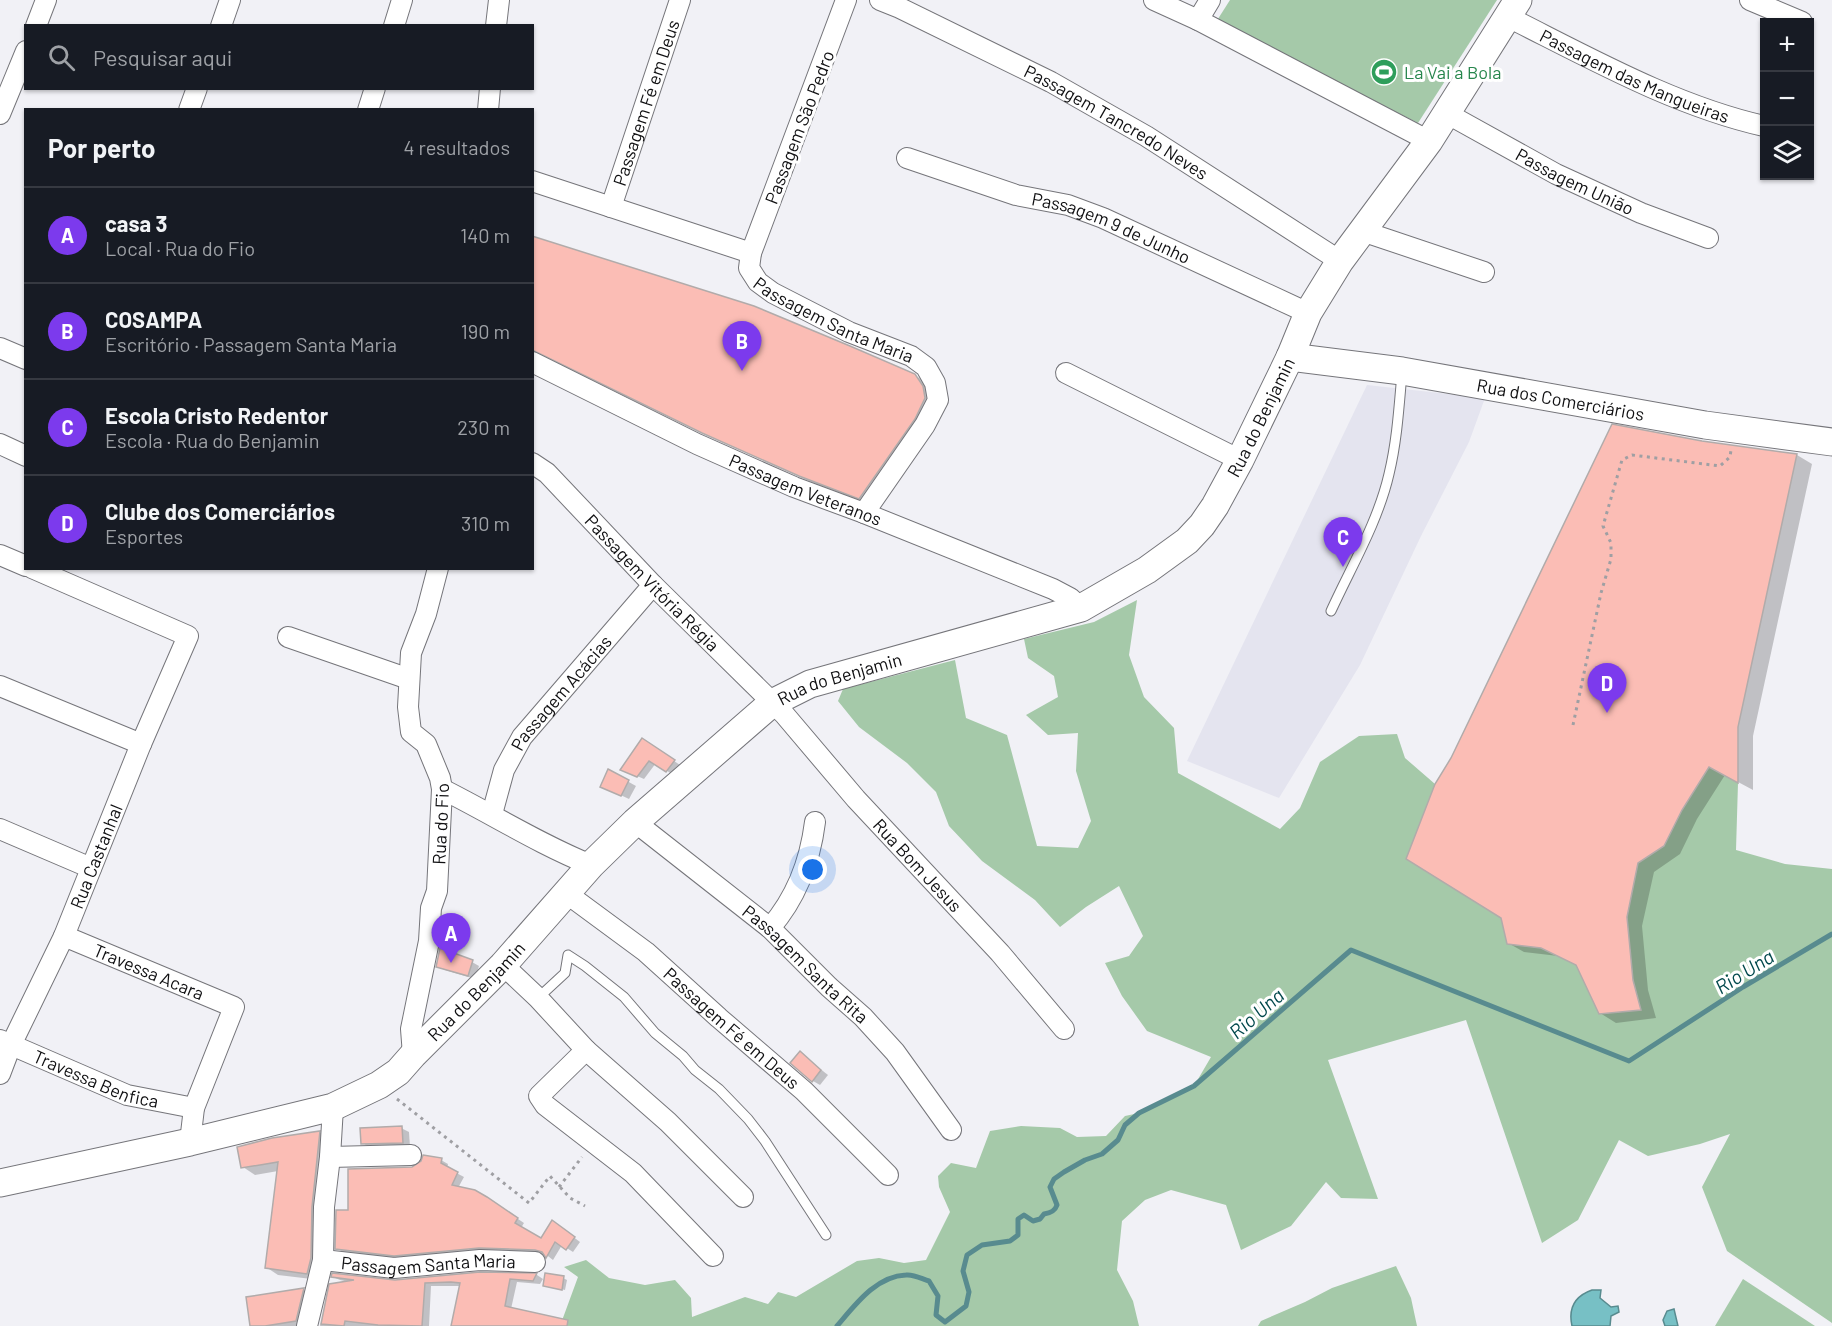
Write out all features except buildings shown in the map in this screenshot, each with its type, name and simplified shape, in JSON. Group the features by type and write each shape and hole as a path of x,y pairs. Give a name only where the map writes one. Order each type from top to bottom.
{"main road":[{"name":"Rua do Benjamin","path":"0,1183 190,1142 333,1107 397,1071 503,965 591,865 635,822 772,703 810,684 1081,608 1138,575 1187,541 1215,506 1240,460 1290,357 1308,313 1340,261 1429,141 1513,8"},
{"name":"Rua dos Comerciários","path":"1290,357 1402,371 1705,425 1832,442"}],"street":[{"path":"37,24 46,0"},
{"path":"222,24 230,0"},
{"path":"395,24 402,0"},
{"path":"496,24 498,0"},
{"name":"Passagem Fé em Deus","path":"611,207 680,0"},
{"name":"Passagem São Pedro","path":"751,253 846,0"},
{"name":"Passagem Tancredo Neves","path":"880,0 1052,82 1146,136 1340,261"},
{"path":"1154,0 1198,20 1429,141"},
{"path":"1198,20 1210,0"},
{"path":"1750,0 1793,18"},
{"name":"Passagem das Mangueiras","path":"1513,8 1609,67 1707,110 1760,125"},
{"path":"0,114 24,56"},
{"path":"190,108 196,90"},
{"path":"370,108 374,90"},
{"path":"488,108 490,90"},
{"name":"Passagem União","path":"1446,113 1556,174 1641,213 1708,238"},
{"name":"Passagem 9 de Junho","path":"907,158 1016,195 1068,206 1103,218 1308,313"},
{"name":"Passagem Santa Maria","path":"534,182 751,253 749,268 758,282 773,293 849,332 911,356 926,367 935,383 938,400 925,426 864,513"},
{"path":"1362,231 1484,272"},
{"path":"0,348 24,358"},
{"name":"Passagem Veteranos","path":"534,363 697,444 794,487 1053,589 1070,598 1081,608"},
{"path":"1066,373 1240,460"},
{"path":"0,444 24,455"},
{"name":"Passagem Vitória Régia","path":"534,464 547,473 653,585 772,703"},
{"path":"0,555 24,565"},
{"name":"Rua Castanhal","path":"0,1074 5,1042 64,936 141,744 188,636 37,570"},
{"name":"Rua do Fio","path":"397,1071 411,1029 429,941 431,908 437,891 442,789 440,778 426,744 411,732 408,707 411,653 426,615 437,570"},
{"name":"Passagem Acácias","path":"492,814 504,770 522,737 653,585"},
{"path":"288,637 409,679"},
{"path":"0,686 141,744"},
{"name":"Rua Bom Jesus","path":"772,703 856,799 1000,953 1064,1029"},
{"path":"442,789 492,814 554,850 591,865"},
{"name":"Passagem Santa Rita","path":"635,822 770,928 829,987 863,1017 895,1052 951,1130"},
{"path":"770,928 787,908 799,886 813,844 815,822"},
{"path":"0,829 91,868"},
{"name":"Passagem Fé em Deus","path":"566,893 646,952 718,1018 804,1091 888,1175"},
{"name":"Travessa Acara","path":"64,936 234,1007 194,1108"},
{"path":"503,965 538,998 586,1050 668,1122 743,1197"},
{"name":"Travessa Benfica","path":"5,1042 127,1095 194,1108"},
{"path":"586,1050 539,1096 545,1105 633,1173 713,1256"},
{"path":"307,1326 323,1260 324,1208 333,1107"},
{"path":"190,1142 194,1108"},
{"path":"330,1156 411,1155"},
{"name":"Passagem Santa Maria","path":"323,1260 387,1268 480,1260 535,1262"}],"lane":[{"path":"1331,611 1375,516 1389,477 1397,438 1402,371"},
{"path":"538,998 565,973 568,955 624,997 655,1032 719,1089 748,1119 765,1141 825,1235"}],"path":[{"path":"1573,725 1601,593 1611,559 1611,543 1603,526 1622,460 1632,455 1720,466 1730,457 1733,442"},
{"path":"397,1071 431,1126 529,1203 550,1176 570,1198 585,1206"},
{"path":"559,1187 582,1159 587,1137"}],"shaded area":[{"path":"1367,385 1485,398 1469,442 1421,536 1360,665 1279,798 1187,761"}],"green space":[{"name":"La Vai a Bola","path":"1230,0 1497,0 1418,123 1216,22"},
{"path":"1137,600 1129,655 1144,697 1174,728 1178,773 1280,829 1300,808 1320,762 1359,736 1397,734 1405,758 1435,784 1451,886 1501,918 1507,944 1541,948 1577,965 1599,1014 1641,1010 1633,980 1627,917 1638,863 1664,846 1682,810 1709,767 1738,783 1736,850 1785,864 1832,869 1832,1323 1727,1251 1702,1187 1730,1134 1700,1144 1648,1156 1619,1140 1578,1220 1542,1243 1466,1020 1328,1060 1378,1199 1341,1198 1326,1182 1291,1226 1241,1250 1226,1205 1171,1190 1145,1200 1122,1221 1117,1270 1133,1301 1139,1326 560,1326 578,1277 564,1267 586,1260 609,1278 645,1285 675,1280 691,1298 692,1317 745,1297 768,1304 778,1292 796,1297 857,1261 879,1258 904,1263 926,1260 950,1212 939,1187 938,1176 951,1163 976,1168 990,1131 1021,1126 1060,1128 1077,1137 1106,1136 1125,1116 1139,1113 1194,1086 1211,1057 1147,1031 1122,996 1105,963 1129,956 1143,936 1119,886 1060,927 1035,900 982,861 949,826 936,792 907,763 859,727 838,701 843,689 955,660 966,718 1007,735 1037,846 1078,848 1091,821 1076,771 1078,733 1048,735 1026,715 1058,697 1054,676 1028,658 1024,639 1094,622"},
{"path":"1396,1266 1411,1298 1417,1326 1258,1326 1261,1321 1332,1288"},
{"path":"1743,1279 1815,1326 1715,1326"}],"water":[{"path":"1592,1290 1601,1290 1600,1298 1611,1307 1618,1306 1619,1312 1611,1316 1610,1326 1572,1326 1571,1314 1574,1304 1577,1299"},
{"path":"1674,1309 1678,1326 1665,1326 1663,1320 1667,1311"}],"waterway":[{"name":"Rio Una","path":"837,1326 876,1286 885,1280 909,1275 929,1281 938,1296 936,1315 945,1322 966,1306 969,1292 963,1271 967,1255 982,1245 1010,1241 1018,1235 1018,1219 1024,1215 1033,1221 1054,1210 1057,1205 1050,1187 1054,1179 1085,1160 1102,1154 1118,1140 1125,1125 1139,1113 1194,1086 1351,950 1629,1061 1743,987 1832,934"}],"place":[{"name":"La Vai a Bola","path":"1384,72"},
{"name":"COSAMPA","path":"742,371"},
{"name":"Escola Cristo Redentor","path":"1343,567"},
{"name":"Clube dos Comerciários","path":"1607,713"},
{"name":"casa 3","path":"451,963"}]}
